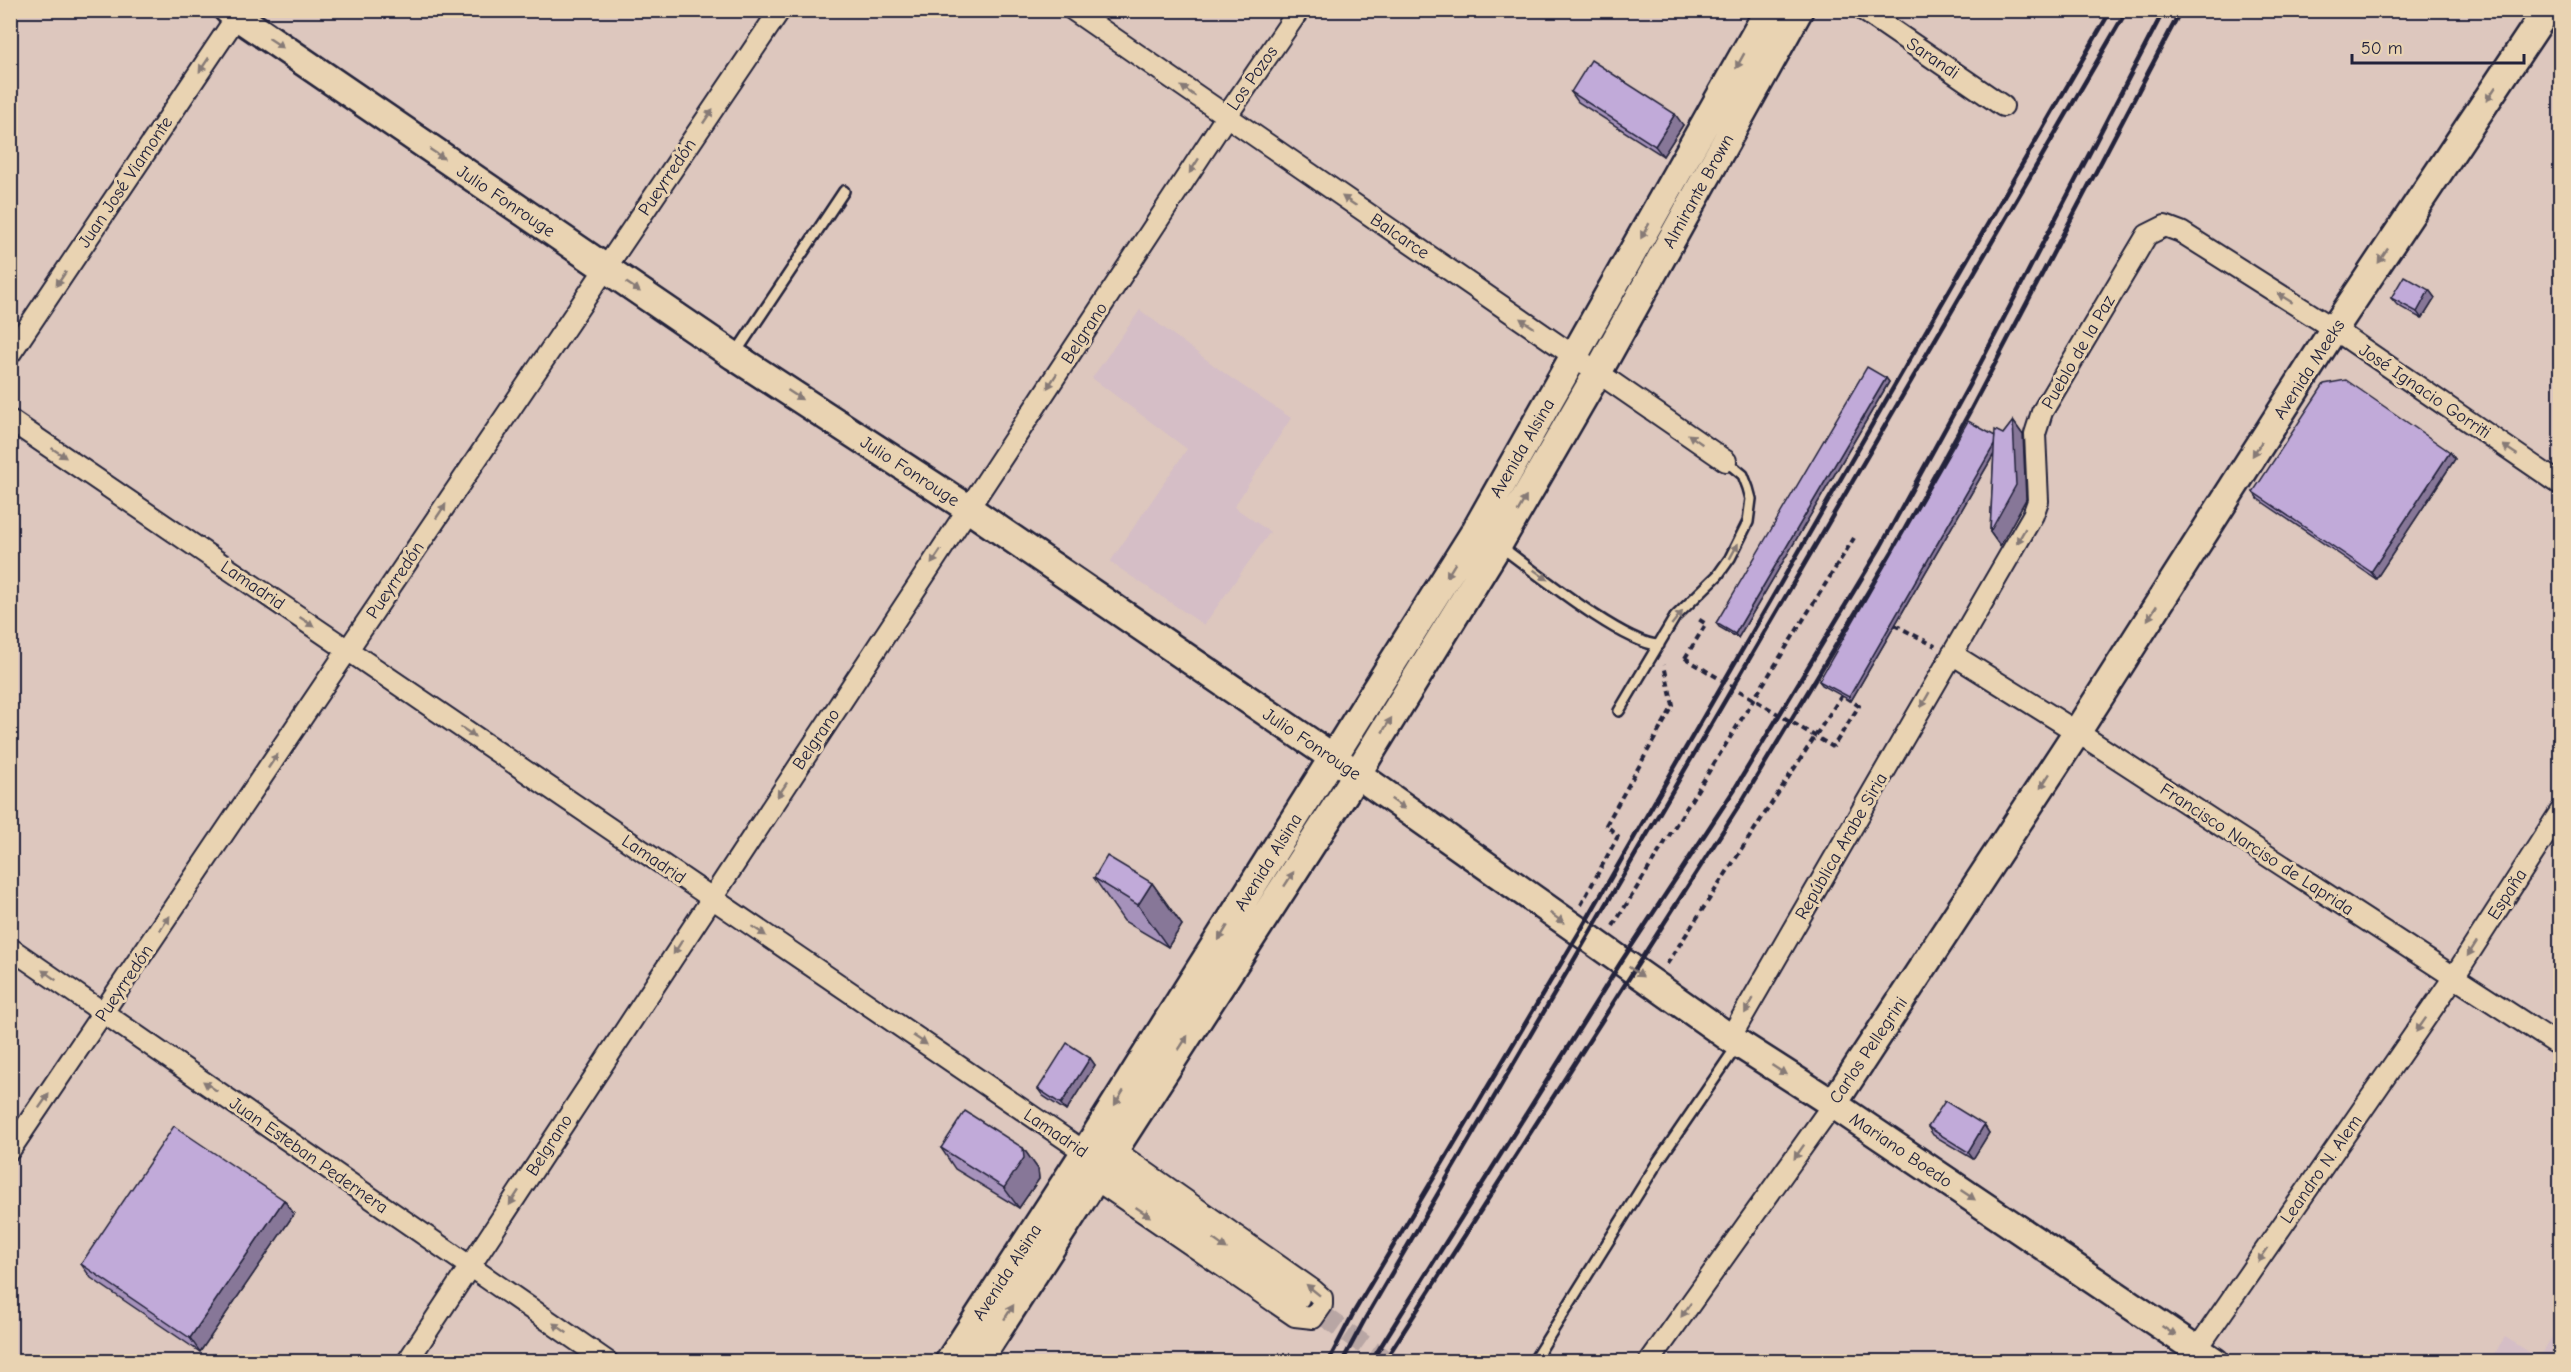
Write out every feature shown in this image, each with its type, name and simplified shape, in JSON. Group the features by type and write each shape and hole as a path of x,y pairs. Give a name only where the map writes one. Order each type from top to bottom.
{"street":[{"name":"Pueyrredón","path":"10,1150 780,10"},
{"name":"Balcarce","path":"1073,10 1726,461"},
{"name":"Los Pozos","path":"1226,117 1299,10"},
{"name":"Almirante Brown","path":"1576,356 1769,10"},
{"name":"Almirante Brown","path":"1598,372 1799,10"},
{"name":"Sarandi","path":"1863,10 2003,106"},
{"name":"Avenida Meeks","path":"2077,732 2334,329 2547,10"},
{"name":"Julio Fonrouge","path":"235,12 734,356 969,508 1357,774 1586,938"},
{"name":"Juan José Viamonte","path":"10,354 235,12"},
{"name":"Belgrano","path":"407,1362 710,898 1226,117"},
{"name":"José Ignacio Gorriti","path":"2165,226 2181,232 2334,329 2560,484"},
{"name":"Pueblo de la Paz","path":"1952,654 2038,501 2035,434 2042,412 2147,235 2165,226"},
{"name":"Avenida Alsina","path":"949,1362 1099,1161 1357,774 1487,537 1576,356"},
{"name":"Avenida Alsina","path":"977,1362 1099,1161 1333,759 1598,372"},
{"name":"Lamadrid","path":"10,420 1299,1298"},
{"name":"Francisco Narciso de Laprida","path":"1952,654 2077,732 2560,1046"},
{"name":"República Arabe Siria","path":"1735,1041 1952,654"},
{"name":"Carlos Pellegrini","path":"1649,1362 1833,1104 2077,732"},
{"name":"España","path":"2454,977 2560,812"},
{"name":"Mariano Boedo","path":"1586,938 1735,1041 1833,1104 2200,1358"},
{"name":"Juan Esteban Pedernera","path":"10,948 608,1362"},
{"name":"Leandro N. Alem","path":"2200,1358 2454,977"},
{"name":"Lamadrid","path":"1099,1161 1313,1290 1322,1298 1322,1305 1313,1318 1295,1316 1099,1161"}],"lane":[{"path":"734,356 844,191"},
{"path":"1619,711 1676,617 1718,575 1730,558 1748,522 1751,499 1748,488 1743,475 1726,461"},
{"path":"1487,537 1625,635 1649,645 1659,645"},
{"path":"1533,1362 1735,1041"}],"path":[{"path":"1586,938 1753,699 1854,538"},
{"path":"1653,985 1842,695 1859,706 1833,747 1753,699 1685,658 1706,624"},
{"path":"1895,625 1952,654"},
{"path":"1586,938 1618,836 1606,825 1673,706 1663,661"}],"shaded area":[{"path":"1140,310 1231,378 1291,418 1234,507 1270,532 1204,625 1110,562 1187,449 1092,378"},
{"path":"2560,1324 2560,1361 2489,1361 2505,1337 2539,1358"}],"building":[{"path":"1591,60 1675,114 1655,146 1571,92"},
{"path":"2404,276 2429,290 2417,312 2391,298"},
{"path":"1867,367 1886,378 1735,634 1716,623"},
{"path":"2346,380 2450,452 2371,572 2253,492 2324,384"},
{"path":"1968,421 1995,436 1994,445 1849,697 1819,681"},
{"path":"2013,421 2016,485 1990,532 1995,430 2003,434"},
{"path":"1107,856 1152,883 1138,905 1094,878"},
{"path":"1067,1043 1090,1058 1061,1104 1038,1089"},
{"path":"1945,1101 1984,1125 1968,1152 1928,1127"},
{"path":"965,1111 1023,1148 1024,1158 1004,1188 941,1148"},
{"path":"174,1126 284,1200 190,1338 81,1264"}],"tunnel":[{"path":"1299,1298 1388,1362"}],"railway":[{"path":"1328,1362 1354,1312 1579,933 2111,10"},
{"path":"1342,1362 2127,10"},
{"path":"1371,1362 1621,962 1734,790 1881,546 1968,387 2164,10"},
{"path":"1384,1362 1744,798 1892,552 1969,413 2181,10"}]}
